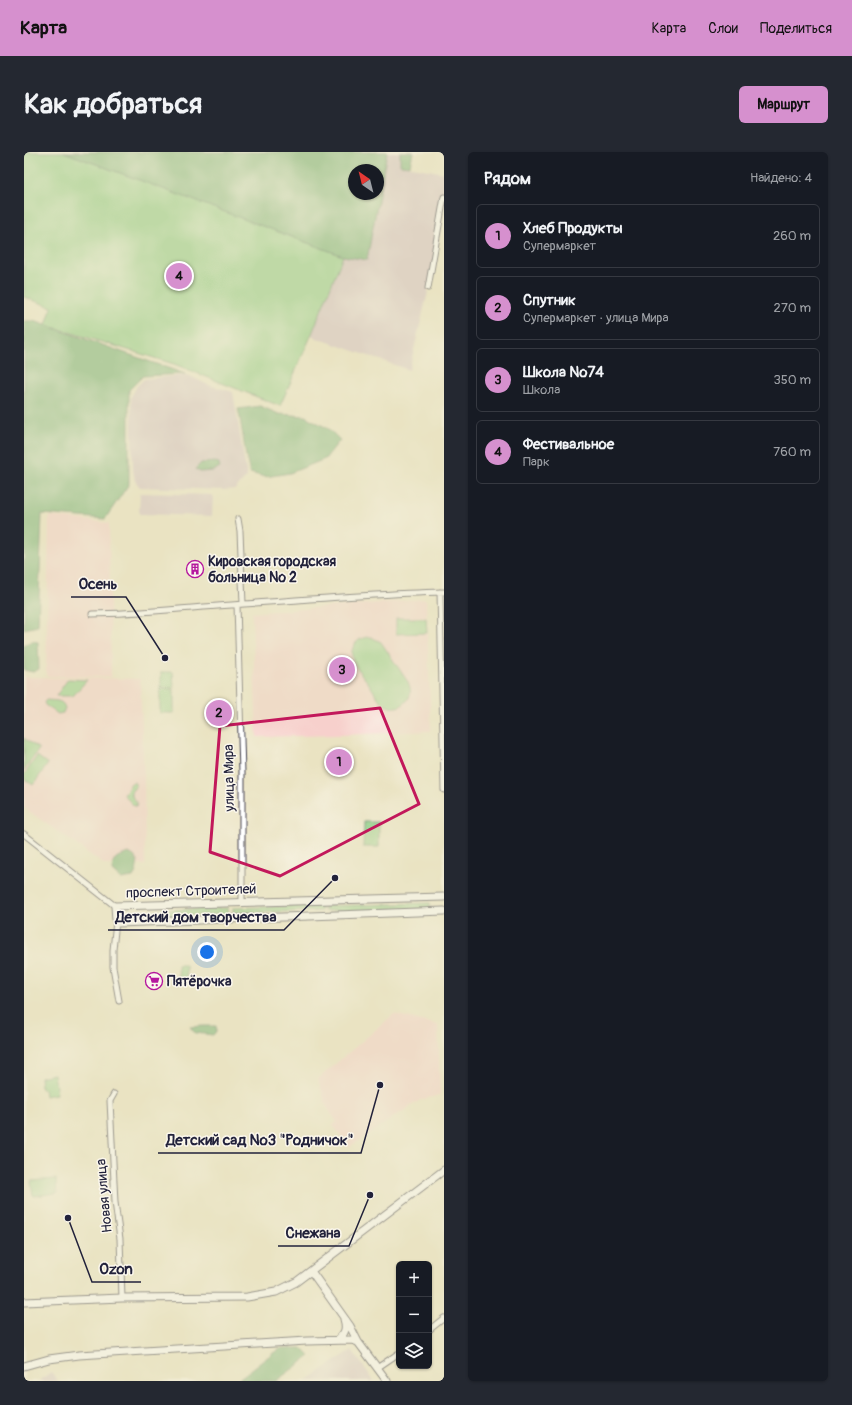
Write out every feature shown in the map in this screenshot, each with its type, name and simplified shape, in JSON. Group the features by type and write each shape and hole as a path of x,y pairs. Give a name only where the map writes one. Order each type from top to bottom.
{"street":[{"path":"428,288 444,197"},
{"path":"238,519 240,531 243,604"},
{"path":"92,614 143,613 243,604 442,592 444,790"},
{"name":"улица Мира","path":"237,605 242,772 242,903"},
{"path":"24,834 115,906"},
{"name":"проспект Строителей","path":"444,897 115,906 116,921 118,923 444,911"},
{"path":"116,921 113,967 119,1001"},
{"name":"Новая улица","path":"114,1094 110,1101 115,1202 120,1239 122,1298"},
{"path":"24,1302 122,1298 247,1297 267,1294 286,1288 311,1271 444,1170"},
{"path":"311,1271 342,1315 358,1342 387,1381"},
{"path":"337,1340 345,1332 346,1327 342,1315"},
{"path":"432,1328 444,1318"},
{"path":"24,1366 49,1359 79,1355 337,1340 351,1340 358,1342"},
{"path":"377,1368 396,1355"}],"highlighted area":[{"path":"380,708 419,804 280,876 210,852 220,726"}],"shaded area":[{"path":"387,152 400,152 401,165 444,173 444,199 436,259 409,370 311,336 343,256 367,260 378,200 384,200 384,168"},
{"path":"188,375 206,384 233,392 247,477 235,489 224,490 140,487 135,481 133,470 131,397 137,386 144,379"},
{"path":"140,493 213,495 212,516 139,514"},
{"path":"49,516 109,523 111,677 46,676"},
{"path":"426,599 431,731 257,737 252,613"},
{"path":"24,677 140,679 144,776 145,865 105,865 24,808"},
{"path":"394,1014 438,1025 440,1095 420,1100 349,1147 333,1125 337,1122 326,1106 318,1079"},
{"path":"352,1350 374,1381 306,1381 321,1371"},
{"path":"51,1372 58,1381 39,1381"}],"green space":[{"path":"24,152 64,152 343,256 311,336 280,406 174,364 46,325 52,307 24,297"},
{"path":"64,152 387,152 384,168 384,164 348,164 348,200 378,200 367,260 343,256"},
{"path":"400,152 413,152 410,166 400,165"},
{"path":"24,321 34,321 185,374 143,376 129,390 129,484 105,519 42,514 38,626 24,629"},
{"path":"260,406 279,414 305,416 329,429 340,440 325,459 290,473 265,477 250,473 238,409"},
{"path":"201,463 219,463 220,467 213,471 200,472 195,469"},
{"path":"396,618 426,618 427,633 396,634"},
{"path":"371,637 381,642 409,684 409,697 404,704 389,707 384,704 355,665 352,649 358,640"},
{"path":"32,641 38,642 39,669 33,672 24,670 24,645"},
{"path":"161,672 173,672 174,688 161,688"},
{"path":"68,679 87,680 73,696 56,696"},
{"path":"160,689 174,689 174,713 160,713"},
{"path":"46,700 58,701 62,703 65,708 63,713 58,714 45,705 44,702"},
{"path":"24,738 39,749 24,771"},
{"path":"37,756 48,764 33,785 24,779 24,775"},
{"path":"134,782 136,786 131,792 137,803 136,806 134,806 124,795 131,783"},
{"path":"364,822 379,822 379,847 363,847"},
{"path":"129,853 138,861 136,872 133,877 121,879 112,871 113,863 116,858"},
{"path":"430,903 430,909 324,911 324,906"},
{"path":"321,905 321,911 233,913 233,908"},
{"path":"228,908 229,914 134,918 134,911"},
{"path":"178,965 186,965 187,982 179,982"},
{"path":"216,1026 217,1031 213,1035 195,1033 190,1027"},
{"path":"54,1074 57,1094 45,1096 44,1089 41,1089 40,1077"},
{"path":"56,1179 57,1193 33,1196 31,1181"},
{"path":"282,1348 302,1348 310,1356 276,1381 236,1381 273,1353"}],"place":[{"name":"Фестивальное","path":"179,276"},
{"name":"Кировская городская больница № 2","path":"195,569"},
{"name":"Осень","path":"165,658"},
{"name":"Школа №74","path":"342,670"},
{"name":"Спутник","path":"219,713"},
{"name":"Хлеб Продукты","path":"339,762"},
{"name":"Детский дом творчества","path":"335,878"},
{"name":"Пятёрочка","path":"154,981"},
{"name":"Детский сад №3 \"Родничок\"","path":"380,1085"},
{"name":"Снежана","path":"370,1195"},
{"name":"Ozon","path":"68,1218"}]}
